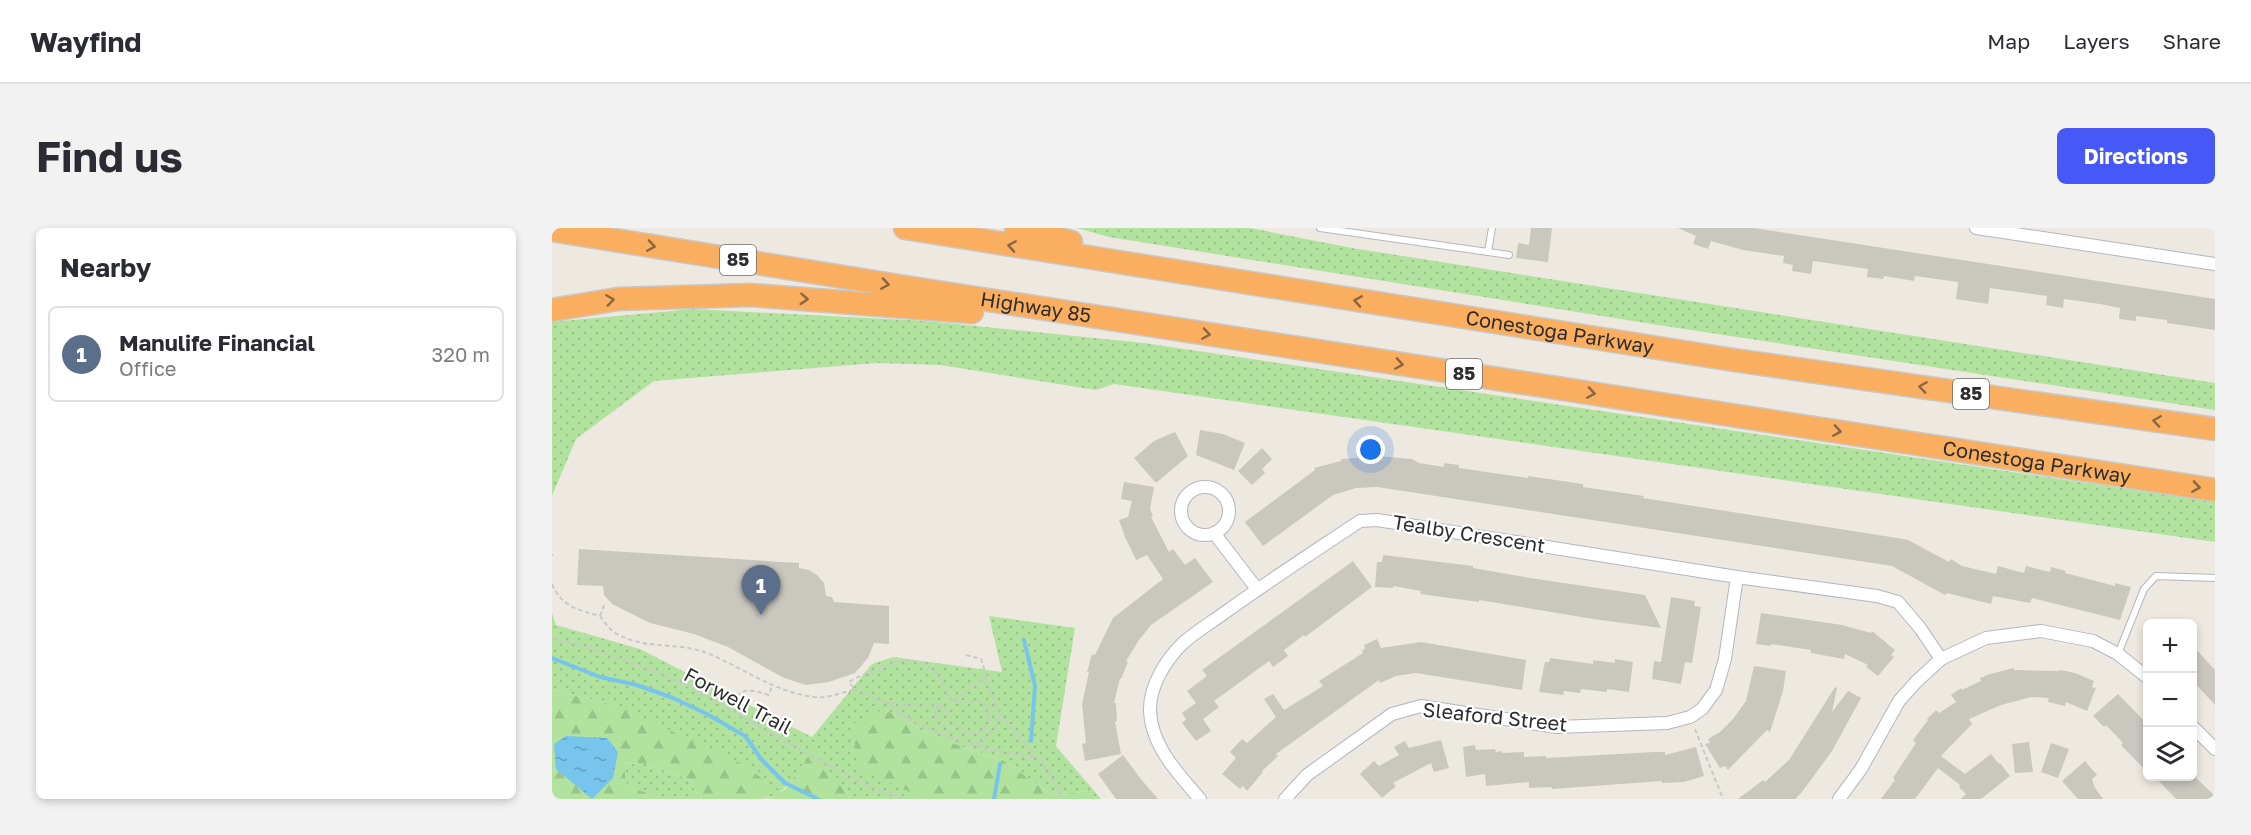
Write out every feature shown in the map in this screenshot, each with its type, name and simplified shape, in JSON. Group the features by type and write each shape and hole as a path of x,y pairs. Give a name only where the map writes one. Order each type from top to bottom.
{"highway":[{"name":"Conestoga Parkway","path":"905,228 1727,359 2215,429"},
{"path":"1016,228 1215,279"},
{"name":"Highway 85","path":"552,230 1148,325"},
{"path":"552,310 618,299 751,295 1148,325"},
{"name":"Conestoga Parkway","path":"1148,325 2215,490"}],"street":[{"path":"1976,228 2215,264"},
{"name":"Tealby Crescent","path":"1200,799 1164,754 1155,736 1150,708 1155,686 1165,664 1183,643 1257,589 1360,521 1377,520 1877,596 1898,602 1920,628 1941,659"},
{"path":"1214,533 1257,589"},
{"path":"1690,717 1702,709 1716,690 1725,659 1737,576"},
{"path":"1839,799 1861,769 1899,702 1916,682 1941,659 1986,638 2041,630 2093,641 2118,654 2143,674"},
{"name":"Sleaford Street","path":"1285,799 1307,775 1392,714 1421,706 1556,728 1667,723 1690,717"},
{"path":"2194,727 2215,749"}],"lane":[{"path":"1320,228 1509,255"},
{"path":"1488,252 1492,228"},
{"path":"2118,654 2144,589 2156,576 2215,578"}],"path":[{"path":"552,584 557,595 565,604 574,610 600,616 617,634 635,642 702,651 772,686 816,698 854,690"},
{"path":"600,616 604,605"},
{"name":"Forwell Trail","path":"552,638 636,666 683,685 807,754 885,794 906,799"},
{"path":"966,655 981,659 1000,714 1035,757"},
{"path":"886,704 895,701 908,706 930,703 938,705 960,729 975,734 983,731 990,719 989,712 984,705 973,701 965,703 954,700 941,678 925,665 912,660 903,660 849,682 854,690 862,695 886,704 956,739 1035,757 1042,761 1064,799"},
{"path":"954,700 987,678"},
{"path":"729,709 737,694 744,690 769,695 772,686"},
{"path":"938,705 935,714 956,739"},
{"path":"977,744 992,733 997,726 1000,714"},
{"path":"1690,717 1723,799"}],"green space":[{"path":"1077,228 1250,228 1352,248 2215,383 2215,410 1658,325 1109,237"},
{"path":"693,309 926,321 1144,343 2215,502 2215,542 1114,384 1096,390 940,365 877,363 654,381 576,439 552,496 552,322"},
{"path":"552,613 556,625 640,649 812,737 872,664 893,657 1002,672 989,616 1075,628 1056,746 1101,799 1096,799 1090,791 1052,795 1001,759 925,732 884,709 914,794 912,799 851,799 813,751 785,789 769,798 760,799 768,797 615,705 552,690"},
{"path":"552,690 615,705 741,763 764,780 768,797 701,799 688,779 646,764 623,763 627,786 665,799 552,799"},
{"path":"884,709 925,732 1001,759 1052,795 1090,791 1096,799 912,799 914,794 857,767 853,724"},
{"path":"813,750 851,799 768,799 786,789"},
{"path":"622,763 646,764 688,779 701,799 665,799 627,786"}],"water":[{"path":"566,736 607,738 618,752 613,778 592,799 556,769 554,744"}],"building":[{"path":"1531,228 1552,228 1548,262 1516,258 1518,243 1529,245"},
{"path":"1678,228 1754,228 2215,299 2215,330 2136,316 2136,321 2119,319 2120,308 2064,299 2063,308 2046,305 2047,296 1990,288 1988,304 1956,299 1958,282 1915,276 1914,281 1884,276 1883,279 1867,277 1868,269 1813,261 1811,274 1792,271 1793,265 1783,263 1784,256 1743,250 1711,241 1708,249 1693,244 1696,236"},
{"path":"1200,430 1223,434 1245,443 1234,470 1196,455"},
{"path":"1175,432 1188,456 1156,483 1134,458 1154,441"},
{"path":"1262,448 1272,459 1262,469 1265,473 1252,485 1238,471"},
{"path":"1377,456 1412,459 1419,463 1444,467 1444,463 1459,465 1459,468 1583,484 1583,487 1644,496 1643,498 1908,540 1949,562 1951,559 1962,566 1996,574 1998,566 2024,573 2026,566 2050,572 2051,567 2115,586 2115,583 2131,587 2120,620 2032,598 2030,603 1993,596 1991,604 1947,593 1945,595 1892,566 1377,487 1356,488 1333,495 1263,546 1245,522 1315,470 1314,468 1341,461 1341,459"},
{"path":"1124,482 1154,487 1150,509 1153,516 1151,517 1169,552 1173,549 1185,565 1195,558 1213,582 1151,625 1139,640 1126,661 1128,662 1120,678 1114,703 1116,703 1117,721 1115,722 1121,754 1085,761 1082,744 1086,743 1082,704 1092,654 1095,655 1113,618 1163,579 1147,555 1136,560 1125,537 1119,520 1128,517 1132,501 1121,499"},
{"path":"579,549 799,563 799,568 817,575 824,583 826,596 832,597 834,602 889,606 889,644 874,643 868,658 855,673 829,682 806,685 784,678 728,647 694,634 650,623 612,604 604,595 603,586 577,585"},
{"path":"1383,555 1473,566 1473,568 1530,578 1645,595 1661,628 1479,600 1479,602 1420,594 1421,591 1393,586 1393,588 1375,587 1377,562 1382,562"},
{"path":"1353,561 1372,587 1284,650 1288,656 1273,667 1269,661 1214,701 1219,707 1203,719 1211,731 1196,741 1182,723 1186,719 1182,713 1196,703 1187,691 1207,676 1202,670"},
{"path":"1671,597 1695,601 1694,606 1701,607 1692,663 1685,662 1681,684 1652,679 1654,661 1661,662"},
{"path":"1761,613 1842,625 1871,633 1872,631 1895,650 1891,655 1894,657 1878,676 1866,667 1868,665 1845,654 1844,659 1811,653 1811,650 1756,644"},
{"path":"1377,639 1381,648 1421,642 1526,660 1522,690 1416,673 1396,676 1380,683 1379,680 1276,754 1278,756 1262,771 1247,791 1243,786 1240,789 1222,774 1236,758 1230,752 1242,739 1247,743 1276,717 1264,699 1273,694 1284,710 1323,686 1319,681 1363,653 1364,645"},
{"path":"2197,650 2215,670 2215,705 2197,685"},
{"path":"1550,658 1593,664 1593,660 1615,663 1615,659 1633,662 1629,692 1581,689 1580,693 1564,691 1563,695 1539,692 1545,662 1549,662"},
{"path":"1754,666 1786,671 1783,691 1770,732 1767,730 1728,770 1725,766 1720,768 1705,744 1710,743 1708,739 1720,732 1733,719 1746,701"},
{"path":"2014,668 2014,670 2060,670 2094,681 2092,687 2096,688 2087,711 2066,702 2065,706 2048,702 2049,698 2031,697 2001,705 1969,719 1972,724 1941,756 1965,774 1991,754 2000,763 2010,776 1981,799 1961,799 1966,794 1959,787 1960,785 1938,768 1915,799 1881,799 1895,780 1893,778 1916,743 1913,740 1927,719 1936,710 1939,713 1956,702 1951,695 1961,688 1962,690 1981,681 1980,678"},
{"path":"1835,687 1837,688 1832,712 1848,691 1861,698 1832,751 1802,792 1795,799 1738,799 1763,780 1765,782 1789,760"},
{"path":"2118,694 2143,720 2143,768 2106,725 2104,727 2093,716"},
{"path":"1441,740 1449,768 1434,772 1431,763 1393,783 1396,786 1382,798 1360,774 1374,761 1379,766 1399,755 1394,747 1405,741 1409,748"},
{"path":"2029,742 2033,772 2015,773 2012,744"},
{"path":"2051,743 2069,749 2058,778 2041,772"},
{"path":"1475,745 1476,750 1495,749 1496,752 1502,751 1502,753 1524,752 1524,757 1546,756 1546,758 1654,752 1665,752 1665,755 1696,747 1704,776 1684,782 1662,783 1662,781 1552,789 1552,787 1529,788 1529,782 1486,786 1485,774 1466,777 1463,747"},
{"path":"1123,755 1158,799 1116,799 1098,774"},
{"path":"2085,761 2097,775 2092,779 2103,799 2078,799 2062,781"},
{"path":"2197,779 2215,796 2215,799 2176,799 2159,781 2197,781"}],"waterway":[{"path":"1024,640 1035,686 1031,741"},
{"path":"552,658 600,677 637,685 673,698 707,714 745,736 762,760 785,783 818,799"},
{"path":"994,799 1000,764"}],"place":[{"name":"Manulife Financial","path":"761,615"}]}
